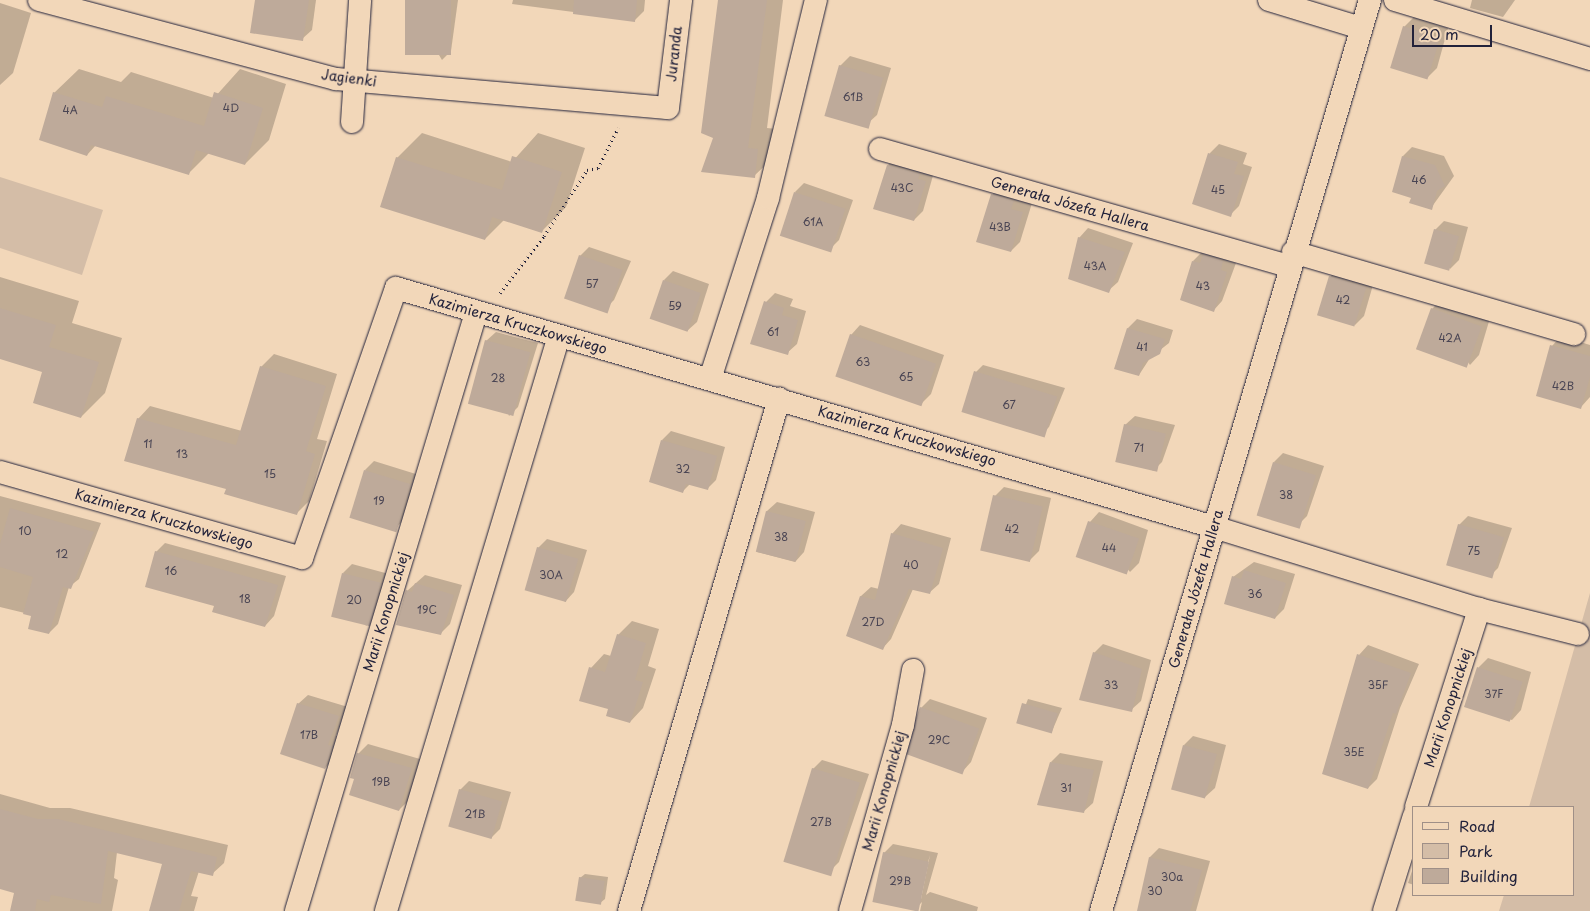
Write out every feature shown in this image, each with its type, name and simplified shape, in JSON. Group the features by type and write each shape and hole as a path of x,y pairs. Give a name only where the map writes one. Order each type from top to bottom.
{"street":[{"name":"Jagienki","path":"39,0 336,79 668,108"},
{"path":"352,122 353,80 360,0"},
{"name":"Juranda","path":"668,108 680,0"},
{"path":"710,378 768,198 816,0"},
{"path":"1269,0 1361,28"},
{"name":"Generała Józefa Hallera","path":"1101,911 1291,259 1370,0"},
{"path":"1395,0 1590,59"},
{"name":"Generała Józefa Hallera","path":"880,149 1574,334"},
{"name":"Kazimierza Kruczkowskiego","path":"0,472 302,558 396,288 479,314 710,378 1214,527 1479,609 1578,634"},
{"name":"Marii Konopnickiej","path":"296,911 479,314"},
{"path":"386,911 559,336"},
{"path":"629,911 779,399"},
{"name":"Marii Konopnickiej","path":"1416,806 1479,609"},
{"name":"Marii Konopnickiej","path":"850,911 903,724 913,670"},
{"path":"1384,911 1412,822"}],"path":[{"path":"479,314 544,236 587,170 598,168 629,105"}],"green space":[{"path":"0,177 103,210 82,275 0,248"},
{"path":"1590,593 1590,911 1499,911 1504,896 1575,896 1575,806 1529,806"}],"building":[{"path":"255,0 309,0 303,41 250,33"},
{"path":"405,0 451,0 451,55 405,55"},
{"path":"574,0 637,0 635,22 573,14"},
{"path":"718,0 767,0 748,148 758,149 755,178 701,172 713,138 701,133"},
{"path":"1403,26 1440,37 1427,79 1390,68"},
{"path":"839,65 883,78 869,129 824,116"},
{"path":"53,92 102,107 106,96 204,126 214,92 263,108 245,165 196,150 189,175 91,145 87,156 39,140"},
{"path":"1208,153 1238,162 1234,174 1244,176 1231,217 1192,204"},
{"path":"512,156 562,172 542,233 492,217 485,240 380,207 396,157 502,190"},
{"path":"1402,156 1435,165 1445,186 1437,191 1432,210 1409,203 1411,198 1392,192"},
{"path":"887,165 920,174 918,179 926,181 914,221 873,209"},
{"path":"794,192 845,209 831,252 780,236"},
{"path":"991,194 1014,201 1011,209 1023,212 1011,252 976,242"},
{"path":"1434,229 1459,236 1449,271 1424,264"},
{"path":"1078,237 1125,252 1109,293 1068,279"},
{"path":"579,255 622,270 608,313 564,298"},
{"path":"1203,255 1223,261 1221,270 1227,272 1214,312 1180,300 1192,261 1200,263"},
{"path":"1329,276 1366,287 1354,327 1317,315"},
{"path":"663,280 701,293 687,332 650,319"},
{"path":"764,301 784,308 782,315 798,320 788,355 750,344"},
{"path":"0,308 56,325 49,347 99,362 81,418 33,403 42,372 0,359"},
{"path":"1431,308 1482,326 1467,368 1416,349"},
{"path":"1127,328 1165,339 1160,354 1143,363 1139,376 1114,369"},
{"path":"850,334 936,364 921,406 835,377"},
{"path":"485,340 530,352 513,416 468,404"},
{"path":"1550,345 1590,356 1590,377 1581,409 1536,396"},
{"path":"260,366 326,386 306,451 315,454 297,515 224,494 226,489 124,461 137,418 236,445"},
{"path":"974,371 1057,396 1045,438 961,412"},
{"path":"1124,424 1166,434 1157,472 1115,462"},
{"path":"661,440 717,456 708,490 686,484 683,493 649,482"},
{"path":"1273,462 1316,475 1300,529 1257,516"},
{"path":"364,470 411,484 396,532 349,518"},
{"path":"993,495 1043,506 1030,562 980,551"},
{"path":"10,508 94,532 71,589 63,587 49,634 28,629 31,616 23,614 33,577 0,567 0,544"},
{"path":"766,511 806,521 796,562 756,552"},
{"path":"1088,521 1139,539 1127,575 1076,557"},
{"path":"1458,524 1504,537 1492,579 1446,565"},
{"path":"891,533 943,548 930,594 909,589 883,650 846,636 860,596 875,600"},
{"path":"537,547 578,559 566,602 525,590"},
{"path":"155,551 278,585 265,627 212,612 214,606 145,587"},
{"path":"1244,570 1286,583 1275,619 1224,604 1232,576 1241,579"},
{"path":"342,573 381,583 370,626 331,617"},
{"path":"415,583 454,595 441,635 396,625 406,590 412,592"},
{"path":"617,634 646,643 635,680 643,682 630,723 606,716 608,709 579,701 589,667 605,672"},
{"path":"1093,652 1142,669 1132,712 1079,700"},
{"path":"1357,654 1411,673 1396,714 1393,713 1368,789 1322,774"},
{"path":"1477,667 1523,682 1510,722 1464,707"},
{"path":"297,703 339,716 328,745 332,746 325,769 280,754"},
{"path":"1022,703 1058,713 1052,733 1016,723"},
{"path":"920,707 979,729 962,775 903,753"},
{"path":"1183,745 1217,754 1205,798 1171,789"},
{"path":"357,753 412,768 399,811 349,795 354,779 350,778"},
{"path":"1050,762 1094,770 1084,813 1037,805"},
{"path":"812,768 860,783 831,876 783,862"},
{"path":"459,789 502,801 492,839 448,826"},
{"path":"0,809 38,819 58,819 217,857 213,876 191,871 179,911 149,911 162,864 108,851 101,904 51,895 49,902 37,899 35,911 10,911 14,893 0,889"},
{"path":"883,852 929,862 919,911 872,902"},
{"path":"1149,857 1202,870 1190,911 1137,911"},
{"path":"579,877 605,881 601,905 575,901"}]}
